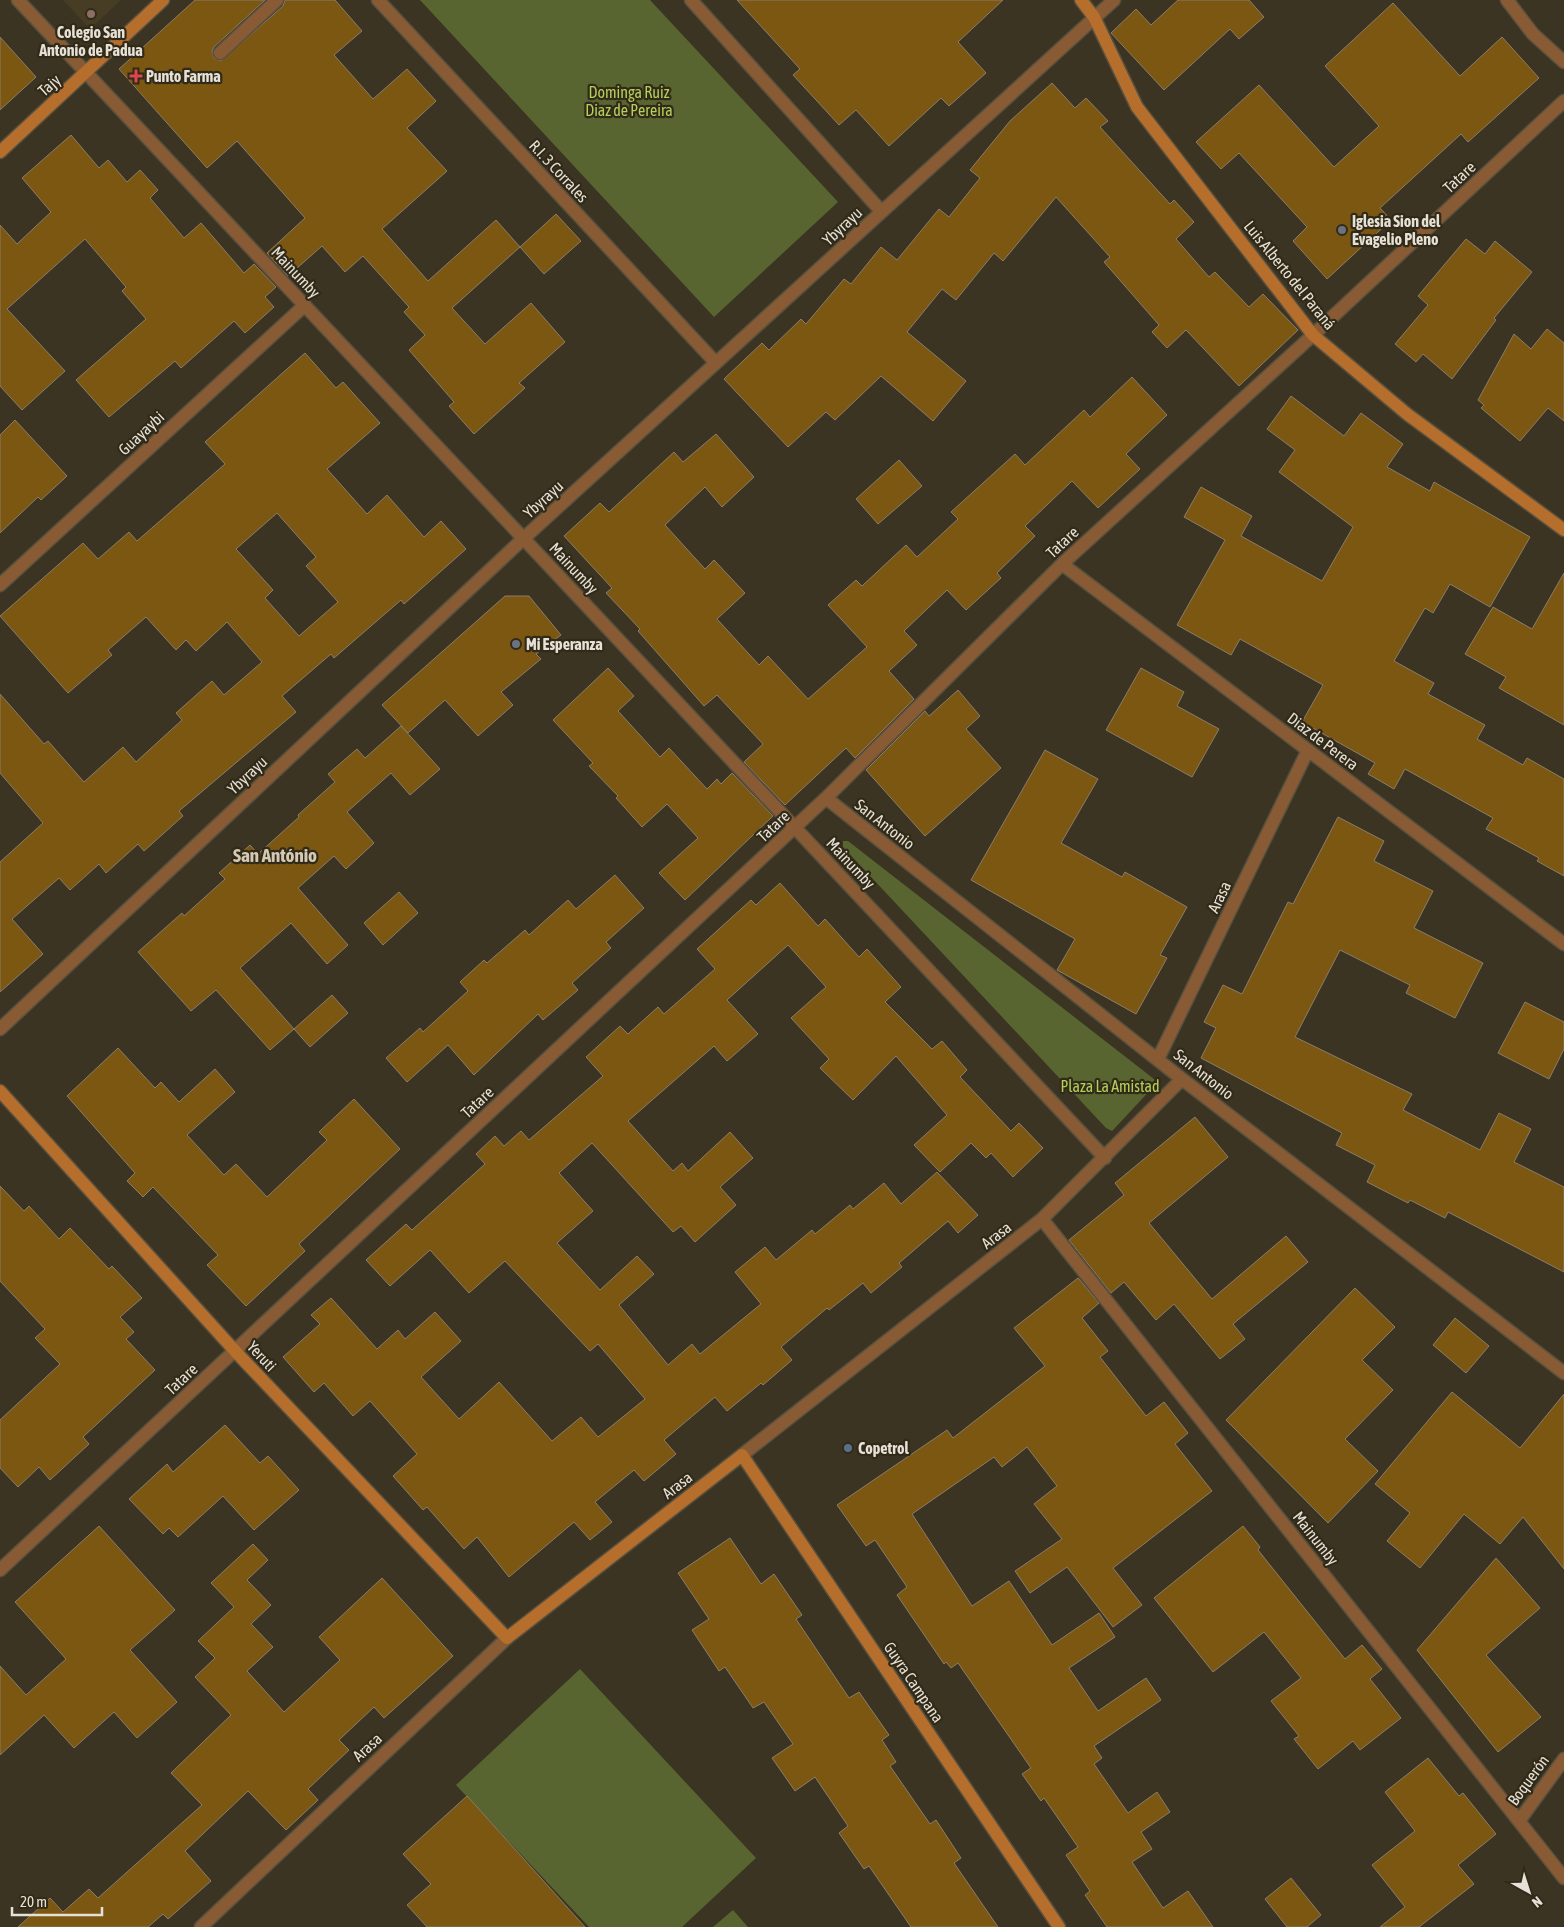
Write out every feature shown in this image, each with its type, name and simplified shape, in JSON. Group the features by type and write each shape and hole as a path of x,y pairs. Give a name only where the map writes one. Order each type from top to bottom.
{"street":[{"name":"Mainumby","path":"18,0 1105,1158"},
{"name":"Tajy","path":"0,152 87,73 163,0"},
{"path":"220,53 277,0"},
{"name":"R.I. 3 Corrales","path":"378,0 716,364"},
{"path":"691,0 881,212"},
{"name":"Luis Alberto del Paraná","path":"1081,0 1094,17 1137,107 1313,335 1407,414 1564,530"},
{"name":"Ybyrayu","path":"0,1029 524,538 1114,0"},
{"path":"1507,0 1533,34 1564,62"},
{"name":"Tatare","path":"0,1570 826,798 1062,564 1313,335 1564,101"},
{"name":"Guayaybi","path":"0,585 305,305"},
{"name":"Diaz de Perera","path":"1062,564 1564,944"},
{"name":"Arasa","path":"1158,1059 1308,750"},
{"name":"San Antonio","path":"826,798 1182,1079 1564,1373"},
{"name":"Arasa","path":"201,1927 507,1638 742,1456 1042,1219 1182,1079"},
{"name":"Yeruti","path":"0,1091 235,1351 507,1638"},
{"name":"Mainumby","path":"1042,1219 1564,1878"},
{"name":"Guyra Campana","path":"742,1456 1058,1927"},
{"name":"Boquerón","path":"1519,1821 1564,1759"}],"shaded area":[{"name":"Colegio San Antonio de Padua","path":"63,0 121,0 90,29"}],"green space":[{"name":"Dominga Ruiz Diaz de Pereira","path":"420,0 650,0 838,202 714,317"},
{"name":"Plaza La Amistad","path":"843,841 848,841 1154,1079 1155,1085 1112,1131 1106,1128 843,847"},
{"path":"580,1669 756,1858 682,1927 589,1927 456,1785"},
{"path":"733,1910 748,1927 713,1927"}],"building":[{"path":"195,0 265,0 214,47 212,51 214,58 221,61 283,6 285,0 335,0 362,31 334,55 373,99 407,69 436,101 407,128 447,171 382,229 428,281 496,220 520,247 452,308 485,344 531,303 565,342 519,383 525,388 474,434 449,406 454,402 409,350 425,335 404,312 409,307 363,256 345,272 322,246 288,276 267,253 305,218 237,141 207,168 119,69"},
{"path":"737,0 1003,0 958,42 986,73 949,106 941,98 889,146 856,110 839,125 793,75 800,69"},
{"path":"1178,0 1249,0 1264,17 1239,39 1230,29 1164,90 1111,33 1136,9 1151,25"},
{"path":"1393,3 1460,76 1502,37 1539,78 1468,142 1461,134 1380,208 1391,220 1327,279 1293,241 1307,227 1239,153 1221,169 1196,142 1259,85 1334,167 1379,126 1325,66"},
{"path":"0,37 36,77 0,110"},
{"path":"1052,83 1075,108 1086,98 1108,121 1100,127 1170,204 1174,200 1194,222 1176,239 1209,277 1215,272 1249,307 1263,294 1298,330 1239,386 1186,330 1167,348 1152,332 1159,325 1104,262 1110,257 1056,197 1003,261 994,253 956,300 942,289 907,332 966,381 933,421 881,376 835,420 826,412 788,447 724,379 762,343 769,350 801,319 806,324 844,279 851,284 881,247 897,260 939,209 949,217 980,178 970,170 1010,121"},
{"path":"71,135 99,168 108,160 127,182 140,170 158,190 150,198 184,238 201,223 244,273 254,264 276,287 265,297 274,307 245,333 234,321 181,368 175,361 109,417 76,380 146,319 122,291 126,287 85,239 7,309 65,371 22,410 0,386 0,225 17,244 51,212 22,178"},
{"path":"556,214 581,241 544,274 520,247"},
{"path":"1466,239 1485,254 1495,241 1532,272 1494,318 1496,320 1452,379 1423,354 1416,362 1395,344 1428,305 1418,296"},
{"path":"1547,329 1564,343 1564,421 1548,408 1520,441 1481,408 1484,405 1478,400 1514,334 1531,349"},
{"path":"305,353 336,388 343,382 380,423 327,469 367,514 387,495 424,537 441,521 466,549 404,604 401,600 334,658 331,654 282,696 296,712 179,811 183,816 144,851 138,844 106,873 99,864 70,890 59,878 12,919 43,954 0,992 0,862 43,823 0,773 0,694 44,744 48,741 84,782 123,747 136,762 182,720 176,713 212,681 224,695 262,662 227,622 196,651 186,640 176,650 146,617 108,650 112,655 68,693 0,616 83,543 98,559 129,532 137,541 225,464 205,442","holes":["277,513 316,557 306,566 338,602 299,636 265,598 273,590 236,549"]},
{"path":"1132,377 1167,415 1126,454 1140,469 1098,508 1072,481 1025,526 1035,536 997,573 1001,578 966,610 947,590 904,631 917,645 889,671 914,699 855,758 846,748 785,805 744,762 763,744 717,695 704,706 638,631 640,629 606,593 612,588 564,536 600,503 609,512 674,452 683,462 716,434 754,477 722,507 705,487 665,525 705,569 714,560 745,593 717,619 759,665 768,656 808,699 867,647 828,605 856,580 862,586 906,545 917,557 958,519 951,512 1015,454 1025,465 1084,410 1090,417"},
{"path":"1291,396 1344,436 1361,413 1403,444 1387,467 1430,491 1434,482 1530,537 1490,607 1450,584 1433,613 1425,608 1394,661 1434,683 1428,694 1485,725 1477,739 1523,765 1527,758 1564,779 1564,876 1537,861 1539,858 1486,829 1493,818 1405,769 1394,789 1368,774 1375,763 1302,722 1323,685 1240,639 1231,655 1177,625 1225,540 1184,517 1201,487 1252,516 1241,536 1322,581 1353,527 1279,472 1295,450 1267,429"},
{"path":"15,420 67,476 41,500 38,497 0,533 0,435"},
{"path":"899,460 922,486 878,524 856,499"},
{"path":"1564,573 1564,725 1499,688 1506,677 1465,654 1493,607 1532,629"},
{"path":"505,596 529,596 561,635 536,654 541,659 501,692 513,705 478,736 445,700 408,733 382,705"},
{"path":"608,668 634,696 618,711 660,757 669,748 707,789 717,779 721,784 732,773 773,816 685,900 659,873 698,838 667,804 642,827 616,798 618,796 589,766 593,763 553,720"},
{"path":"1141,668 1184,692 1177,706 1219,729 1192,777 1106,730"},
{"path":"958,690 980,716 966,729 1001,768 925,836 866,770 925,711 929,716"},
{"path":"401,726 440,769 410,795 391,773 347,812 374,843 346,869 334,856 298,888 348,945 327,964 291,923 240,968 294,1029 270,1050 216,990 191,1011 138,952 182,913 184,916 225,879 219,873 250,845 258,854 299,817 298,815 335,782 328,774 357,749 365,758"},
{"path":"1045,750 1098,779 1061,843 1122,877 1125,872 1187,907 1160,955 1167,958 1136,1014 1057,970 1075,939 971,880"},
{"path":"1338,817 1384,841 1374,861 1433,891 1414,928 1483,963 1455,1018 1406,993 1410,985 1340,950 1295,1037 1412,1094 1403,1110 1480,1150 1499,1113 1531,1129 1514,1162 1564,1187 1564,1272 1448,1212 1445,1218 1410,1200 1408,1203 1367,1182 1375,1165 1336,1145 1342,1133 1201,1058 1216,1028 1204,1022 1223,985 1242,994 1288,902 1293,904"},
{"path":"615,875 644,908 606,942 611,948 572,983 578,990 543,1020 538,1014 474,1075 448,1045 407,1082 386,1058 420,1028 423,1032 468,991 460,982 484,960 487,963 525,930 529,935 568,900 576,909"},
{"path":"780,883 818,926 825,919 859,957 867,949 901,987 885,1002 932,1049 942,1041 967,1070 960,1077 1011,1131 1019,1123 1043,1148 1013,1177 991,1153 986,1158 971,1143 940,1172 914,1145 947,1115 896,1056 853,1100 820,1068 829,1059 791,1018 826,987 788,945 727,1000 758,1034 727,1061 714,1046 628,1121 673,1171 682,1163 688,1171 730,1132 753,1158 720,1187 736,1205 695,1242 681,1226 673,1232 592,1143 559,1173 593,1211 557,1243 600,1290 637,1256 654,1274 619,1305 668,1365 692,1344 700,1354 761,1304 735,1272 765,1247 776,1260 812,1230 815,1234 850,1205 853,1209 884,1183 901,1204 937,1172 978,1215 958,1233 948,1221 899,1263 902,1267 871,1293 863,1283 829,1310 827,1308 781,1347 792,1360 763,1385 761,1383 727,1411 715,1397 664,1440 676,1454 644,1481 634,1470 595,1502 612,1522 590,1540 574,1522 509,1577 477,1537 464,1549 427,1507 423,1510 393,1476 417,1454 370,1401 353,1416 324,1383 314,1392 283,1357 320,1324 311,1315 331,1298 377,1349 398,1330 405,1339 435,1312 461,1341 421,1377 459,1419 499,1382 552,1441 581,1417 598,1437 645,1399 598,1344 590,1351 505,1261 469,1293 430,1250 390,1286 366,1260 406,1224 412,1230 485,1164 476,1154 495,1136 504,1146 521,1131 529,1140 603,1076 586,1057 620,1026 628,1034 658,1007 664,1014 715,969 697,949 751,900 756,905"},
{"path":"399,892 418,913 383,945 364,923"},
{"path":"332,995 348,1013 310,1047 294,1029"},
{"path":"1525,1002 1564,1022 1564,1049 1549,1079 1498,1053"},
{"path":"118,1048 155,1088 161,1082 179,1102 215,1069 235,1092 187,1135 224,1175 236,1164 267,1197 327,1140 319,1132 354,1099 400,1149 299,1244 305,1251 246,1306 207,1265 218,1255 153,1187 143,1197 127,1181 135,1173 67,1096"},
{"path":"1195,1117 1228,1157 1149,1223 1212,1299 1286,1236 1308,1262 1233,1324 1245,1339 1220,1359 1174,1304 1156,1320 1124,1282 1111,1293 1069,1240 1124,1195 1115,1183"},
{"path":"0,1186 24,1211 29,1206 59,1239 70,1228 109,1269 112,1266 142,1298 120,1317 134,1332 126,1339 155,1370 83,1437 89,1444 50,1480 39,1467 18,1487 0,1468 0,1420 60,1364 35,1338 45,1329 0,1281"},
{"path":"1078,1278 1099,1303 1082,1318 1108,1351 1100,1357 1146,1416 1164,1402 1188,1433 1175,1444 1212,1491 1113,1568 1142,1605 1113,1627 1067,1567 1030,1593 1015,1571 1062,1539 1034,1504 1057,1486 1027,1447 1002,1467 994,1457 912,1514 972,1606 1009,1581 1052,1645 1099,1613 1115,1637 1069,1668 1098,1711 1146,1678 1161,1700 1094,1746 1102,1758 1094,1764 1128,1813 1157,1792 1170,1812 1141,1832 1152,1849 1132,1862 1163,1908 1188,1891 1213,1927 1107,1927 1085,1895 1090,1891 1066,1855 1078,1847 1044,1798 1041,1801 1022,1774 1031,1768 958,1663 951,1668 946,1662 944,1664 897,1595 907,1587 875,1540 866,1546 837,1505 947,1430 953,1438 1045,1366 1014,1328"},
{"path":"1355,1288 1395,1327 1362,1360 1393,1390 1345,1439 1378,1471 1328,1523 1226,1420"},
{"path":"1455,1318 1489,1346 1466,1373 1433,1345"},
{"path":"1452,1392 1520,1448 1564,1394 1564,1569 1523,1517 1500,1544 1464,1514 1420,1568 1387,1541 1410,1513 1375,1484"},
{"path":"225,1425 260,1463 268,1456 299,1490 254,1530 223,1496 178,1537 169,1528 163,1534 129,1499 167,1464 173,1472"},
{"path":"99,1526 175,1610 130,1650 177,1702 137,1738 114,1712 74,1748 44,1715 0,1755 0,1666 26,1695 66,1659 15,1602"},
{"path":"1243,1526 1260,1547 1258,1550 1345,1659 1362,1645 1382,1669 1370,1679 1401,1718 1360,1750 1353,1741 1318,1769 1294,1739 1299,1736 1271,1701 1301,1678 1264,1632 1213,1672 1154,1598"},
{"path":"730,1538 761,1584 774,1574 802,1615 796,1619 849,1698 859,1692 889,1735 882,1740 896,1762 890,1766 930,1824 936,1820 961,1858 954,1863 998,1927 911,1927 869,1866 864,1869 839,1833 848,1826 815,1777 795,1791 772,1758 793,1744 764,1702 753,1708 725,1667 719,1671 692,1630 709,1619 678,1573"},
{"path":"253,1544 268,1560 247,1580 271,1605 251,1624 273,1647 247,1671 284,1712 340,1660 319,1637 382,1578 453,1656 384,1718 374,1707 339,1740 349,1750 308,1789 318,1800 286,1830 248,1791 185,1851 211,1881 168,1919 163,1914 148,1927 18,1927 50,1898 63,1912 89,1889 98,1898 202,1805 171,1773 231,1715 195,1677 215,1658 198,1641 234,1607 211,1583"},
{"path":"1496,1558 1540,1608 1486,1655 1541,1717 1498,1752 1417,1650"},
{"path":"1428,1758 1459,1796 1463,1793 1496,1834 1458,1865 1474,1884 1419,1927 1380,1927 1405,1907 1372,1865 1415,1831 1385,1792"},
{"path":"467,1796 585,1927 427,1927 407,1905 431,1884 403,1854"},
{"path":"1291,1878 1321,1915 1307,1927 1287,1927 1265,1899"}],"place":[{"name":"Colegio San Antonio de Padua","path":"91,14"},
{"name":"Punto Farma","path":"136,76"},
{"name":"Iglesia Sion del Evagelio Pleno","path":"1342,230"},
{"name":"Mi Esperanza","path":"516,644"},
{"name":"Copetrol","path":"848,1448"}],"district":[{"name":"San António","path":"275,855"}]}
